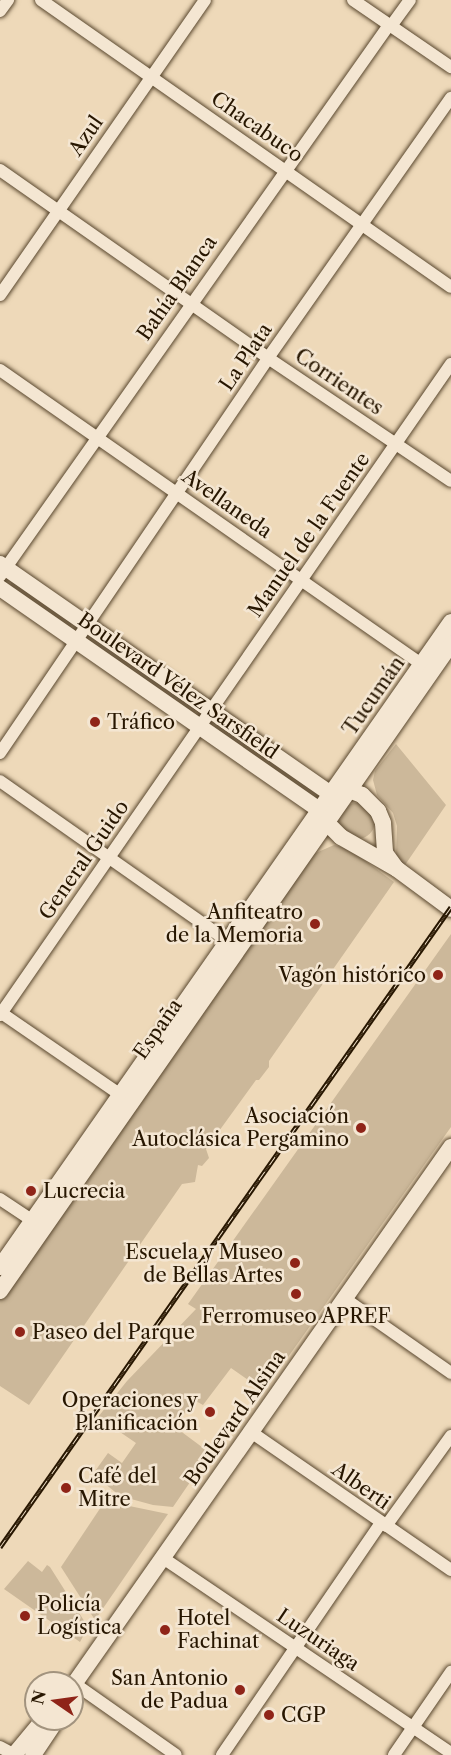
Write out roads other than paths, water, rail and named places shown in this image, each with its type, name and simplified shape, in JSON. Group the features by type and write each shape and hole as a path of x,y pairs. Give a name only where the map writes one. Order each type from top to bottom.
{"main road":[{"name":"Boulevard Vélez Sarsfield","path":"2,569 87,624 331,794"},
{"name":"Boulevard Vélez Sarsfield","path":"0,588 200,727 324,817 357,848 397,869 451,909"},
{"name":"Tucumán","path":"349,790 427,667 451,622"},
{"name":"Tucumán","path":"331,794 427,667 451,644"},
{"path":"331,794 349,790 362,795 378,810 383,824 385,853 397,869"},
{"name":"España","path":"0,1291 38,1225 324,817 349,790"},
{"name":"España","path":"324,817 331,794"},
{"name":"Boulevard Alsina","path":"84,1672 451,1147"},
{"name":"España","path":"0,1267 38,1225"},
{"path":"14,1755 34,1731"},
{"path":"33,1755 49,1731"}],"street":[{"path":"0,11 8,0"},
{"name":"Chacabuco","path":"41,0 451,287"},
{"name":"Azul","path":"0,295 205,0"},
{"path":"353,0 451,67"},
{"name":"Bahía Blanca","path":"2,569 98,438 190,303 285,170 410,0"},
{"name":"La Plata","path":"0,753 268,358 451,98"},
{"name":"Corrientes","path":"0,170 268,358 451,481"},
{"name":"Manuel de la Fuente","path":"200,727 451,364"},
{"name":"Avellaneda","path":"0,370 427,667"},
{"name":"General Guido","path":"0,1013 111,858 200,727"},
{"path":"0,781 234,945"},
{"path":"0,1013 126,1099"},
{"path":"0,1199 38,1225"},
{"path":"344,1298 451,1373"},
{"name":"Alberti","path":"250,1432 451,1570"},
{"path":"222,1755 383,1525 451,1436"},
{"name":"Luzuriaga","path":"163,1558 451,1753"},
{"path":"394,1755 451,1672"},
{"path":"84,1695 176,1755"},
{"path":"0,1747 14,1755"}],"railway":[{"path":"0,1547 451,907"}],"place":[{"name":"Tráfico","path":"95,722"},
{"name":"Anfiteatro de la Memoria","path":"315,924"},
{"name":"Vagón histórico","path":"438,975"},
{"name":"Asociación Autoclásica Pergamino","path":"361,1128"},
{"name":"Lucrecia","path":"31,1191"},
{"name":"Escuela y Museo de Bellas Artes","path":"295,1263"},
{"name":"Ferromuseo APREF","path":"296,1294"},
{"name":"Paseo del Parque","path":"20,1332"},
{"name":"Operaciones y Planificación","path":"210,1412"},
{"name":"Café del Mitre","path":"66,1488"},
{"name":"Policía Logística","path":"25,1616"},
{"name":"Hotel Fachinat","path":"165,1630"},
{"name":"San Antonio de Padua","path":"240,1690"},
{"name":"CGP","path":"269,1715"}]}
